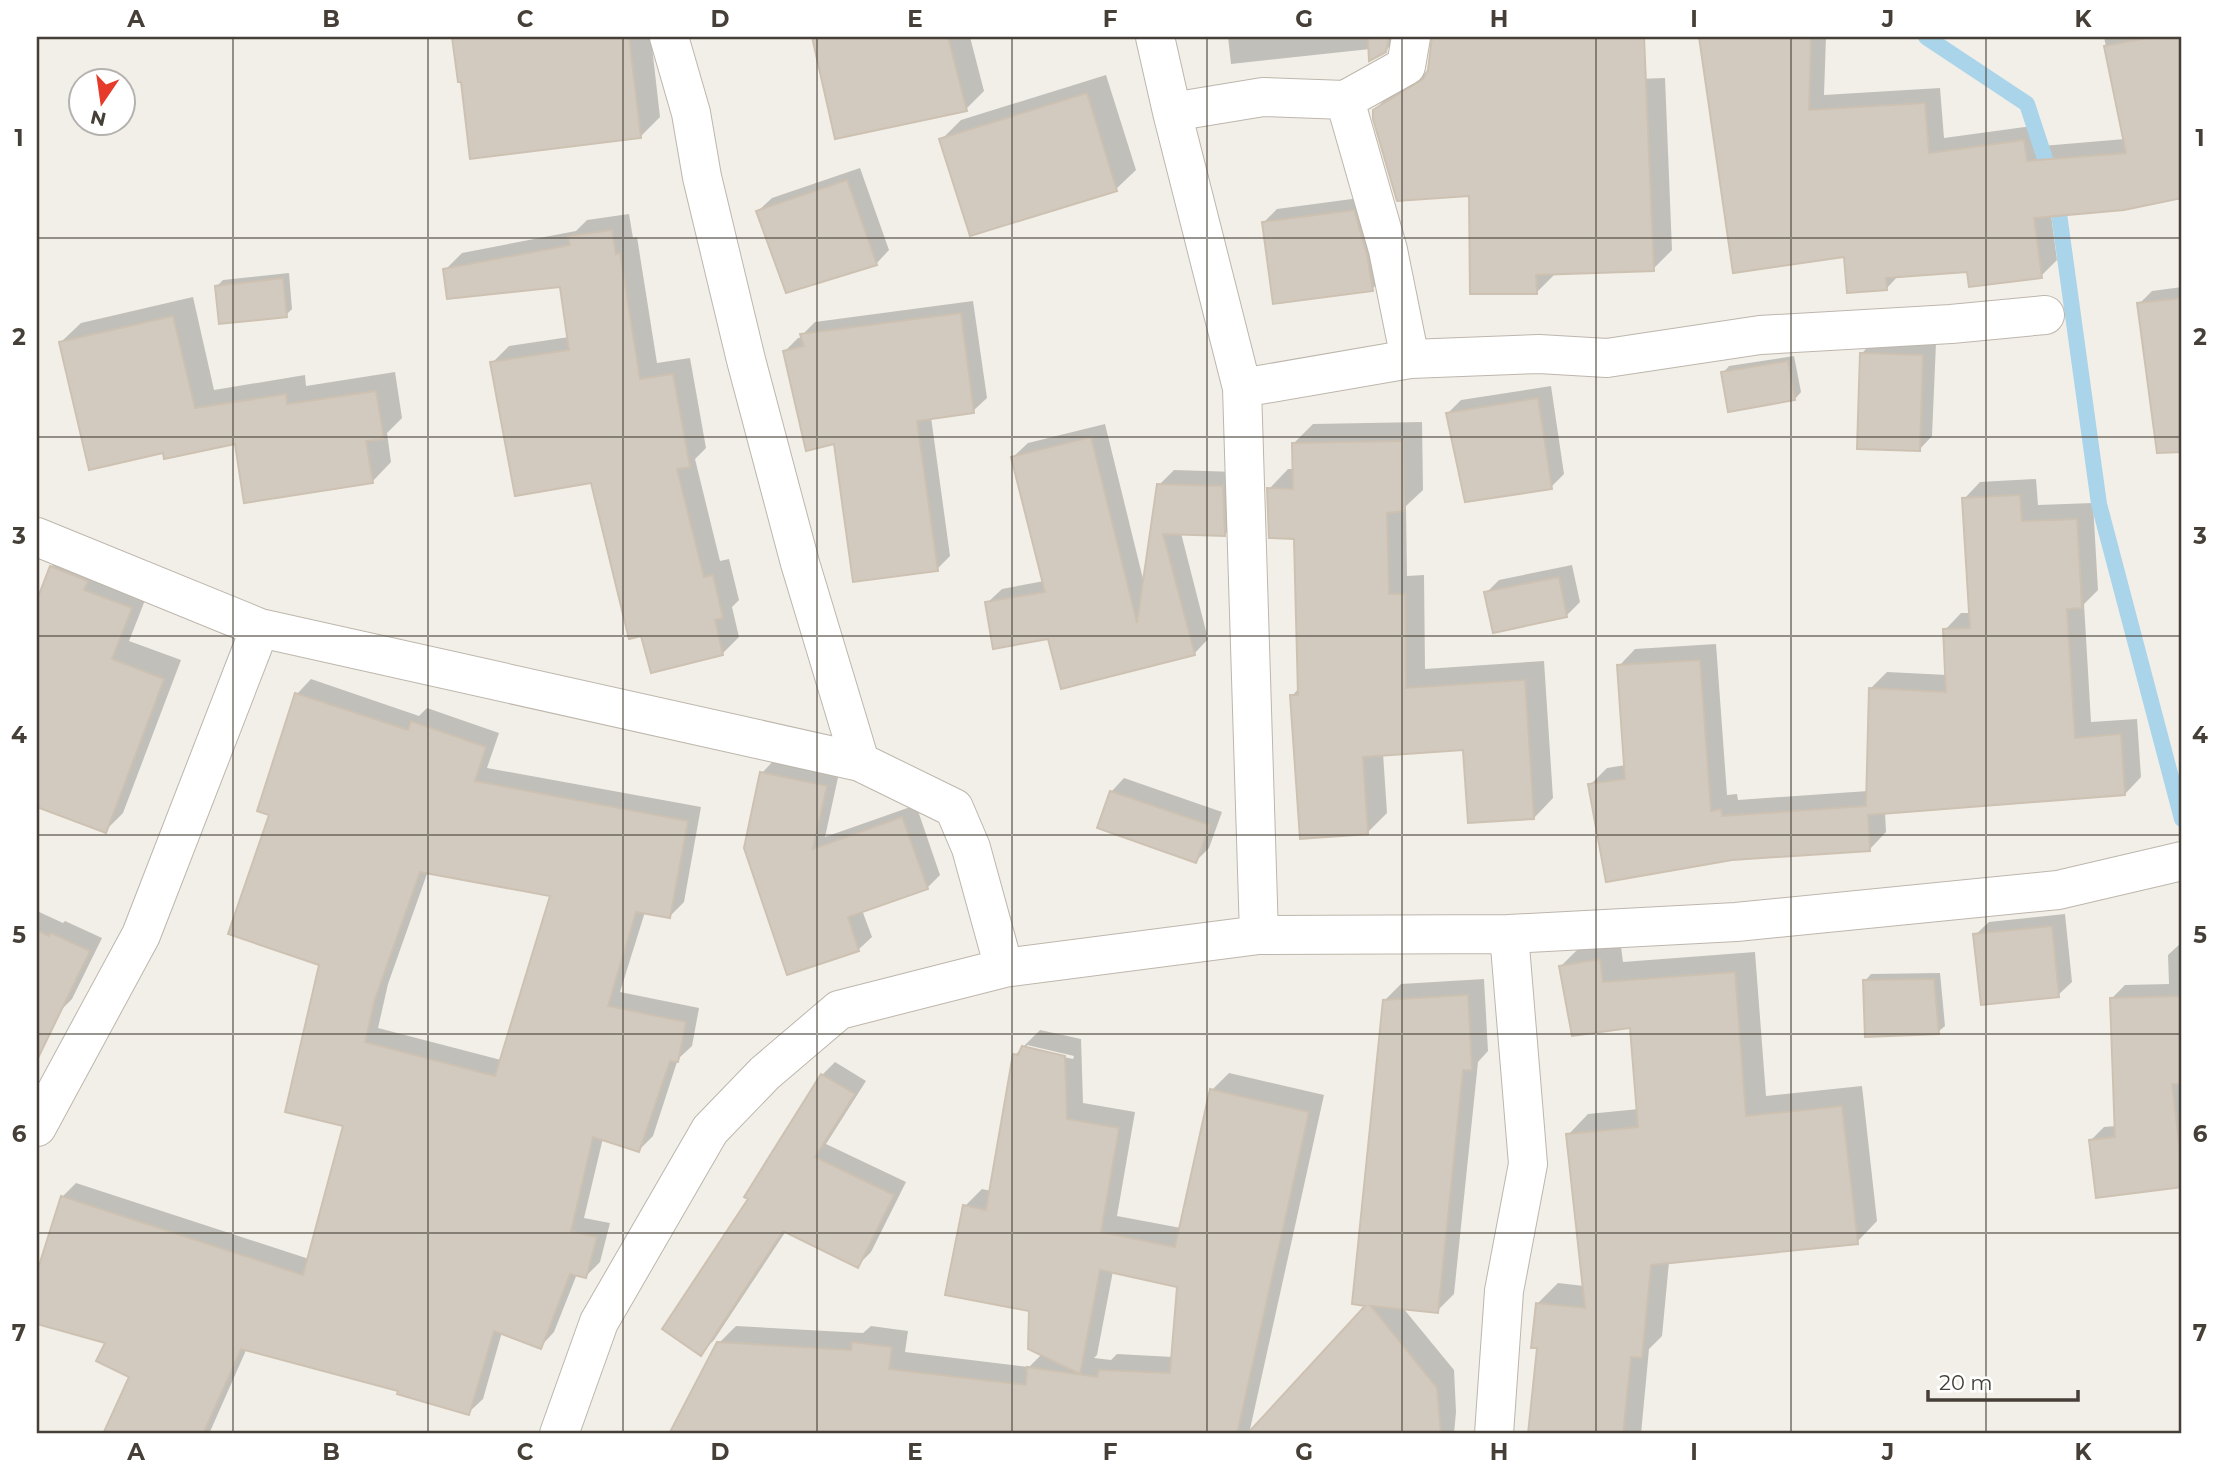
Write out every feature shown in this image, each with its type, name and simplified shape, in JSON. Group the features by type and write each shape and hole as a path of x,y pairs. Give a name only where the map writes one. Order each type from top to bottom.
{"street":[{"path":"669,37 691,113 702,177 746,359 800,563 860,762"},
{"path":"1155,37 1242,388 1259,935"},
{"path":"1172,112 1263,96 1345,100 1406,66 1412,37"},
{"path":"1345,100 1388,250 1410,359"},
{"path":"1242,388 1410,359 1539,354 1606,358 1760,335 1951,324 2045,315"},
{"path":"37,537 260,628 860,762 954,808 971,848 1004,968"},
{"path":"37,1127 141,935 260,628"},
{"path":"559,1434 599,1322 710,1130 765,1073 839,1010 1004,968 1259,935 1509,934 1736,922 2058,890 2182,861"},
{"path":"1494,1434 1504,1291 1528,1164 1509,934"}],"building":[{"path":"452,37 629,37 641,138 470,159 461,82 458,82"},
{"path":"812,37 948,37 967,111 835,139"},
{"path":"1368,37 1389,37 1386,52 1369,61"},
{"path":"1432,37 1644,37 1654,271 1536,275 1537,294 1470,294 1469,196 1397,201 1373,119 1373,110 1423,79 1428,70"},
{"path":"1699,37 1811,37 1809,110 1925,103 1929,153 2024,140 2027,161 2126,153 2104,46 2152,37 2182,37 2182,198 2124,210 2034,218 2042,278 1969,287 1967,272 1886,278 1887,290 1847,293 1844,257 1733,273"},
{"path":"1087,93 1117,191 970,236 939,139"},
{"path":"847,180 877,265 786,293 756,211"},
{"path":"1354,210 1367,255 1373,291 1273,304 1262,222"},
{"path":"612,230 616,254 620,253 640,379 673,374 690,467 677,469 704,577 713,575 723,618 715,620 723,655 651,673 641,636 629,639 591,483 515,496 490,362 569,350 560,287 447,299 443,269 570,245 568,236"},
{"path":"283,278 287,317 219,324 215,286"},
{"path":"2182,298 2182,452 2157,453 2137,303"},
{"path":"961,313 974,413 917,421 938,571 853,582 834,444 806,451 783,351 804,346 800,334"},
{"path":"173,316 195,408 286,394 287,404 376,391 384,439 366,441 373,483 244,503 235,444 164,459 163,453 89,470 59,342"},
{"path":"1860,353 1923,355 1920,451 1857,449"},
{"path":"1788,361 1795,400 1728,412 1721,372"},
{"path":"1538,398 1552,489 1465,502 1446,413"},
{"path":"1091,437 1137,623 1157,484 1223,486 1225,536 1163,534 1195,655 1061,689 1048,639 993,649 985,602 1045,592 1011,457"},
{"path":"1403,441 1404,511 1387,513 1389,594 1405,594 1406,688 1525,680 1534,819 1468,823 1463,750 1363,757 1368,834 1300,839 1290,695 1298,695 1294,539 1269,538 1267,488 1293,489 1292,443"},
{"path":"2020,495 2022,521 2077,519 2082,608 2067,609 2075,738 2121,734 2125,795 1868,815 1870,851 1732,860 1606,882 1588,784 1625,779 1617,665 1700,660 1711,811 1721,809 1722,816 1866,806 1869,688 1946,692 1943,629 1970,628 1962,498"},
{"path":"50,566 88,581 84,590 132,608 112,659 164,679 106,833 37,807 37,600"},
{"path":"1559,577 1567,617 1493,633 1484,592"},
{"path":"295,693 408,730 411,721 486,747 475,781 688,821 670,918 636,912 608,1006 686,1022 678,1062 670,1061 639,1152 593,1137 571,1231 597,1237 586,1278 570,1274 541,1349 494,1331 469,1415 397,1394 398,1391 241,1349 203,1434 103,1434 129,1377 96,1361 105,1343 37,1324 37,1272 61,1196 303,1275 343,1126 285,1112 319,965 228,934 269,815 257,811","holes":["420,872 550,896 495,1076 365,1042 375,999"]},
{"path":"760,772 827,786 813,849 902,817 928,889 848,917 859,951 787,975 744,848"},
{"path":"1110,791 1210,825 1196,863 1097,828"},
{"path":"2052,926 2059,997 1981,1005 1973,934"},
{"path":"37,930 49,936 51,933 90,951 37,1060"},
{"path":"1600,959 1603,982 1735,972 1746,1116 1842,1106 1858,1244 1651,1265 1642,1358 1631,1357 1623,1434 1528,1434 1537,1348 1531,1348 1536,1303 1585,1308 1566,1134 1638,1127 1630,1028 1572,1036 1559,966"},
{"path":"1934,979 1939,1034 1865,1037 1863,980"},
{"path":"1468,995 1472,1070 1463,1070 1438,1313 1371,1306 1437,1388 1441,1434 1247,1434 1365,1306 1352,1304 1383,1000"},
{"path":"2182,996 2182,1084 2172,1084 2182,1187 2096,1198 2089,1140 2115,1137 2110,998"},
{"path":"1022,1046 1065,1056 1067,1119 1119,1128 1101,1232 1175,1247 1210,1089 1309,1112 1237,1434 669,1434 717,1342 851,1350 852,1342 892,1347 889,1369 1026,1385 1027,1367 1097,1377 1099,1370 1170,1373 1177,1287 1100,1270 1080,1374 1028,1349 1029,1311 945,1295 963,1205 986,1210 1013,1054 1018,1055"},
{"path":"821,1074 855,1094 815,1157 894,1195 858,1268 783,1231 701,1356 662,1329 748,1199 744,1197"}],"waterway":[{"path":"1926,37 2027,104 2056,192 2099,504 2182,819"}]}
